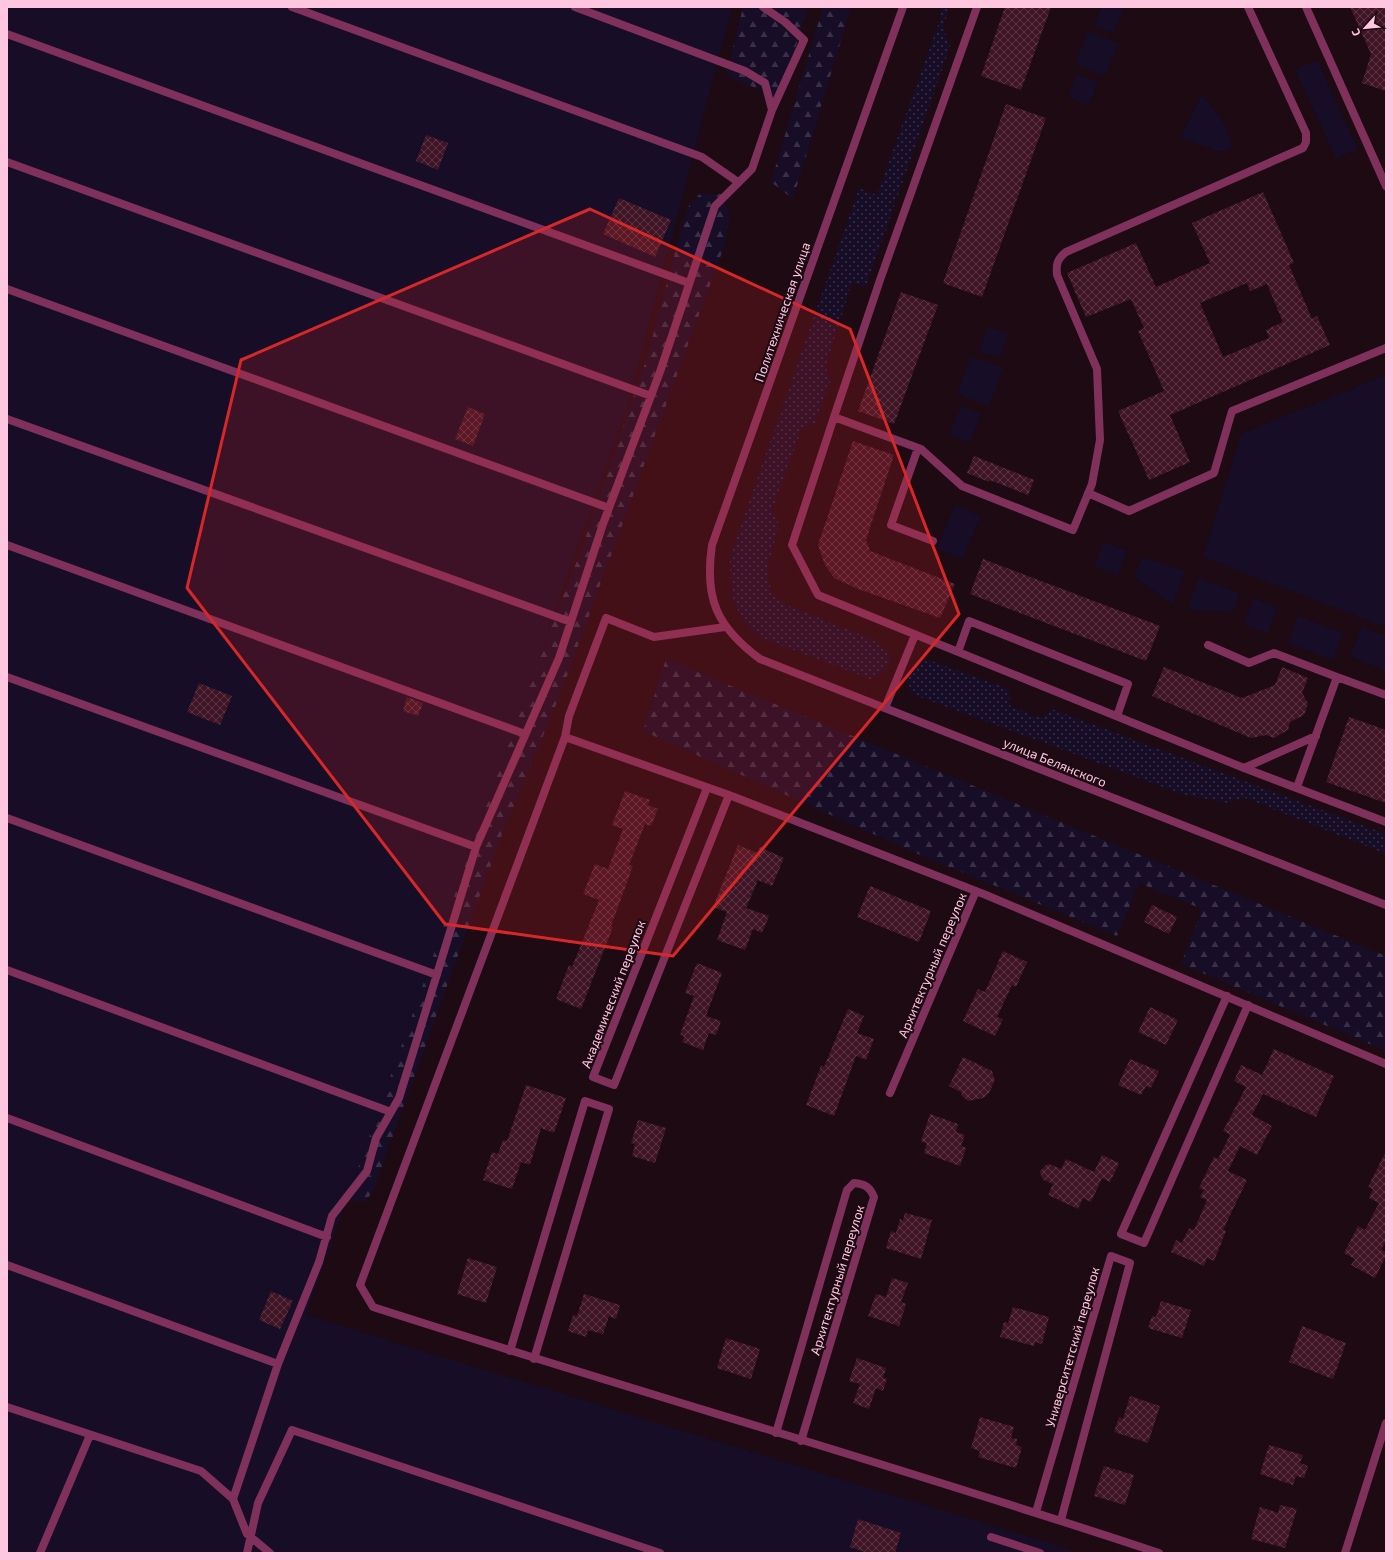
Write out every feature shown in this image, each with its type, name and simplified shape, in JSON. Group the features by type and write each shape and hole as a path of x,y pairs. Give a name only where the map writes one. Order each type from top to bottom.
{"street":[{"path":"292,7 702,157 738,182"},
{"path":"575,7 745,71 764,83 772,110"},
{"path":"233,1499 278,1364 304,1302 332,1216 367,1171 376,1138 399,1098 476,847 559,658 609,508 651,396 714,206 752,169 772,110 804,40 785,22 763,7"},
{"name":"Политехническая улица","path":"725,627 711,594 708,569 712,545 903,7"},
{"path":"977,7 880,280 792,545 818,595 1244,768 1386,822"},
{"path":"834,417 918,448 962,486 1073,530 1092,484 1100,440 1096,369 1057,275 1056,266 1059,258 1066,252 1304,148 1306,133 1248,7"},
{"path":"1306,7 1386,186"},
{"path":"7,34 689,283"},
{"path":"7,162 651,396"},
{"path":"7,289 609,508"},
{"path":"1088,493 1129,512 1214,473 1232,411 1386,348"},
{"path":"7,419 571,622"},
{"path":"918,448 891,525 933,541"},
{"path":"7,545 525,734"},
{"path":"725,627 654,637 606,618 570,716 565,738 360,1285 373,1307 534,1359 1036,1512 1159,1553"},
{"path":"958,652 969,621 1128,684 1117,716"},
{"name":"улица Белянского","path":"725,627 740,645 760,659 1386,905"},
{"path":"885,708 915,635"},
{"path":"1208,645 1249,663 1274,653 1386,695"},
{"path":"7,677 476,847"},
{"path":"1297,787 1337,677"},
{"path":"1244,768 1316,736"},
{"path":"565,738 729,795 976,891 1386,1064"},
{"name":"Академический переулок","path":"707,788 594,1077 614,1085 729,795"},
{"path":"7,818 437,975"},
{"name":"Архитектурный переулок","path":"890,1093 976,891"},
{"path":"7,970 390,1112"},
{"path":"1226,996 1120,1234 1144,1243 1248,1005"},
{"path":"510,1351 585,1101 609,1109 534,1359"},
{"path":"7,1118 326,1237"},
{"name":"Архитектурный переулок","path":"776,1433 847,1190 854,1183 863,1184 871,1189 874,1198 801,1441"},
{"name":"Университетский переулок","path":"1036,1512 1111,1256 1130,1263 1061,1520"},
{"path":"7,1265 278,1364"},
{"path":"7,1407 201,1471 233,1499 247,1534 270,1553"},
{"path":"1345,1553 1386,1423"},
{"path":"247,1553 258,1503 292,1430 660,1553"},
{"path":"40,1553 90,1435"},
{"path":"991,1537 1040,1553"}],"highlighted area":[{"path":"590,209 850,329 959,614 673,956 445,924 187,588 241,360"}],"green space":[{"path":"7,7 732,7 627,408 306,1315 1081,1553 7,1553"},
{"path":"743,7 808,7 784,85 773,95 726,76"},
{"path":"823,7 851,7 793,199 771,182"},
{"path":"940,7 950,7 943,26 950,47 866,286 852,283 825,367 831,379 815,423 802,428 772,510 779,524 767,569 768,581 774,595 787,605 876,641 887,652 889,662 888,666 884,670 871,679 771,642 755,633 741,616 734,598 730,557 859,188 877,195 941,17"},
{"path":"1101,7 1124,7 1114,33 1094,26"},
{"path":"1088,31 1119,43 1105,76 1075,64"},
{"path":"1317,60 1358,149 1336,159 1295,70"},
{"path":"1077,74 1098,82 1088,105 1068,97"},
{"path":"1202,94 1223,122 1233,147 1221,152 1180,138"},
{"path":"700,194 721,194 730,215 725,244 560,695 502,834 373,1191 365,1202 352,1201 347,1190 470,830 581,551 648,354 683,223 690,203"},
{"path":"988,327 1008,334 1000,358 979,351"},
{"path":"971,356 1003,368 989,406 957,394"},
{"path":"1386,375 1386,627 1203,557 1241,434"},
{"path":"961,406 981,414 969,443 949,434"},
{"path":"955,505 981,516 962,559 937,548"},
{"path":"1104,542 1127,551 1118,575 1094,566"},
{"path":"1143,557 1184,571 1173,605 1134,576"},
{"path":"1198,578 1240,593 1233,612 1187,610"},
{"path":"1253,598 1277,607 1268,633 1244,625"},
{"path":"1298,616 1343,633 1333,660 1288,643"},
{"path":"1362,627 1386,636 1386,671 1350,656"},
{"path":"666,659 1386,956 1386,1051 1181,964 1202,909 1139,883 1117,936 927,858 643,731"},
{"path":"929,660 1009,689 1010,706 1041,718 1052,709 1386,834 1386,854 1245,798 1226,803 1182,794 912,694 906,678 915,666 921,662"}],"building":[{"path":"1005,7 1051,7 1021,90 981,76"},
{"path":"1350,7 1386,7 1386,91 1362,83 1371,54"},
{"path":"1006,104 1046,118 982,297 943,283"},
{"path":"426,135 448,143 438,170 416,161"},
{"path":"1263,192 1294,263 1289,265 1312,319 1317,316 1330,345 1170,415 1190,462 1149,480 1118,411 1164,391 1138,331 1144,328 1131,299 1086,317 1067,273 1136,243 1156,287 1210,263 1192,223","holes":["1247,283 1250,291 1267,284 1283,322 1266,330 1269,338 1223,357 1200,303"]},
{"path":"619,198 671,220 655,257 603,234"},
{"path":"901,292 938,305 894,424 858,411"},
{"path":"468,407 485,414 473,446 455,439"},
{"path":"853,441 894,455 866,540 870,551 955,584 940,618 858,589 834,578 825,565 818,545"},
{"path":"974,456 1034,480 1028,495 990,480 989,482 967,473"},
{"path":"983,559 1160,626 1146,661 970,594"},
{"path":"1164,667 1242,698 1275,685 1282,667 1308,678 1302,693 1308,703 1304,715 1290,722 1288,730 1274,738 1266,735 1251,738 1152,696"},
{"path":"199,683 232,696 220,725 187,712"},
{"path":"407,697 423,703 418,716 403,711"},
{"path":"1349,717 1386,730 1386,803 1326,782"},
{"path":"625,791 650,800 648,805 658,809 651,826 645,824 629,865 633,866 611,926 613,927 581,1009 556,999 569,965 572,967 599,900 583,894 595,864 608,869 623,829 612,825"},
{"path":"738,845 757,853 760,847 784,858 772,886 758,880 746,908 769,916 762,933 753,929 745,950 717,940 727,912 713,907"},
{"path":"870,886 931,911 919,942 857,917"},
{"path":"1152,905 1177,917 1169,934 1144,922"},
{"path":"1003,951 1027,962 1016,987 1012,985 997,1017 1003,1019 995,1036 963,1021 978,989 985,992"},
{"path":"697,963 722,973 706,1016 721,1021 716,1035 709,1033 703,1050 682,1042 684,1036 680,1035 694,996 685,993"},
{"path":"1150,1007 1178,1020 1166,1045 1138,1032"},
{"path":"848,1009 864,1016 857,1033 874,1039 866,1060 856,1056 834,1116 806,1105 821,1066 824,1067"},
{"path":"1274,1049 1334,1076 1316,1117 1263,1094 1252,1115 1272,1126 1257,1155 1240,1146 1228,1171 1247,1180 1223,1230 1226,1231 1214,1261 1207,1258 1204,1266 1171,1252 1176,1240 1182,1243 1189,1228 1194,1230 1207,1200 1200,1197 1204,1190 1199,1188 1214,1157 1218,1159 1230,1135 1223,1131 1246,1087 1234,1081 1241,1065 1262,1075"},
{"path":"963,1057 992,1071 995,1080 989,1093 983,1098 968,1101 962,1096 961,1092 949,1086"},
{"path":"1130,1059 1159,1071 1151,1088 1146,1086 1141,1095 1118,1085"},
{"path":"526,1085 566,1098 554,1133 541,1128 530,1165 521,1162 512,1189 483,1180 492,1152 498,1154 503,1140 507,1141"},
{"path":"930,1114 958,1124 956,1132 965,1135 961,1146 966,1148 960,1166 924,1153 927,1144 921,1141"},
{"path":"638,1120 666,1128 655,1163 632,1156 635,1144 631,1143"},
{"path":"1386,1151 1386,1241 1381,1250 1386,1252 1386,1256 1375,1278 1351,1265 1355,1259 1344,1253 1358,1226 1365,1230 1379,1203 1369,1198 1373,1189 1368,1187"},
{"path":"1102,1155 1119,1163 1110,1182 1102,1178 1091,1202 1083,1198 1078,1209 1048,1195 1053,1184 1044,1180 1040,1171 1046,1165 1049,1164 1061,1169 1066,1159 1094,1172"},
{"path":"905,1213 932,1220 921,1259 886,1248 891,1231 896,1233 900,1219 903,1220"},
{"path":"468,1258 497,1267 486,1303 457,1294"},
{"path":"892,1278 908,1283 901,1302 906,1304 899,1326 868,1316 876,1294 886,1297"},
{"path":"271,1291 293,1301 280,1329 259,1320"},
{"path":"584,1294 620,1305 616,1319 609,1316 603,1334 588,1330 586,1337 568,1331 573,1315 577,1316"},
{"path":"1161,1301 1191,1310 1182,1338 1148,1328 1152,1316 1156,1317"},
{"path":"1013,1307 1049,1317 1042,1344 1035,1342 1034,1346 1000,1337 1004,1322 1008,1323"},
{"path":"1302,1326 1346,1343 1333,1379 1289,1362"},
{"path":"726,1338 760,1349 751,1379 717,1368"},
{"path":"857,1358 886,1368 883,1378 887,1379 883,1391 876,1388 869,1409 853,1403 860,1384 849,1381"},
{"path":"1130,1396 1160,1406 1148,1443 1114,1432 1119,1417 1123,1419"},
{"path":"980,1417 1014,1427 1011,1438 1017,1439 1016,1445 1022,1447 1016,1468 978,1457 980,1451 971,1448"},
{"path":"1269,1445 1303,1455 1300,1463 1308,1466 1304,1478 1296,1476 1293,1485 1260,1474"},
{"path":"1104,1466 1134,1475 1125,1505 1094,1496"},
{"path":"1280,1505 1297,1509 1285,1548 1251,1539 1260,1507 1278,1513"},
{"path":"858,1519 901,1533 895,1553 868,1553 850,1547"}]}
